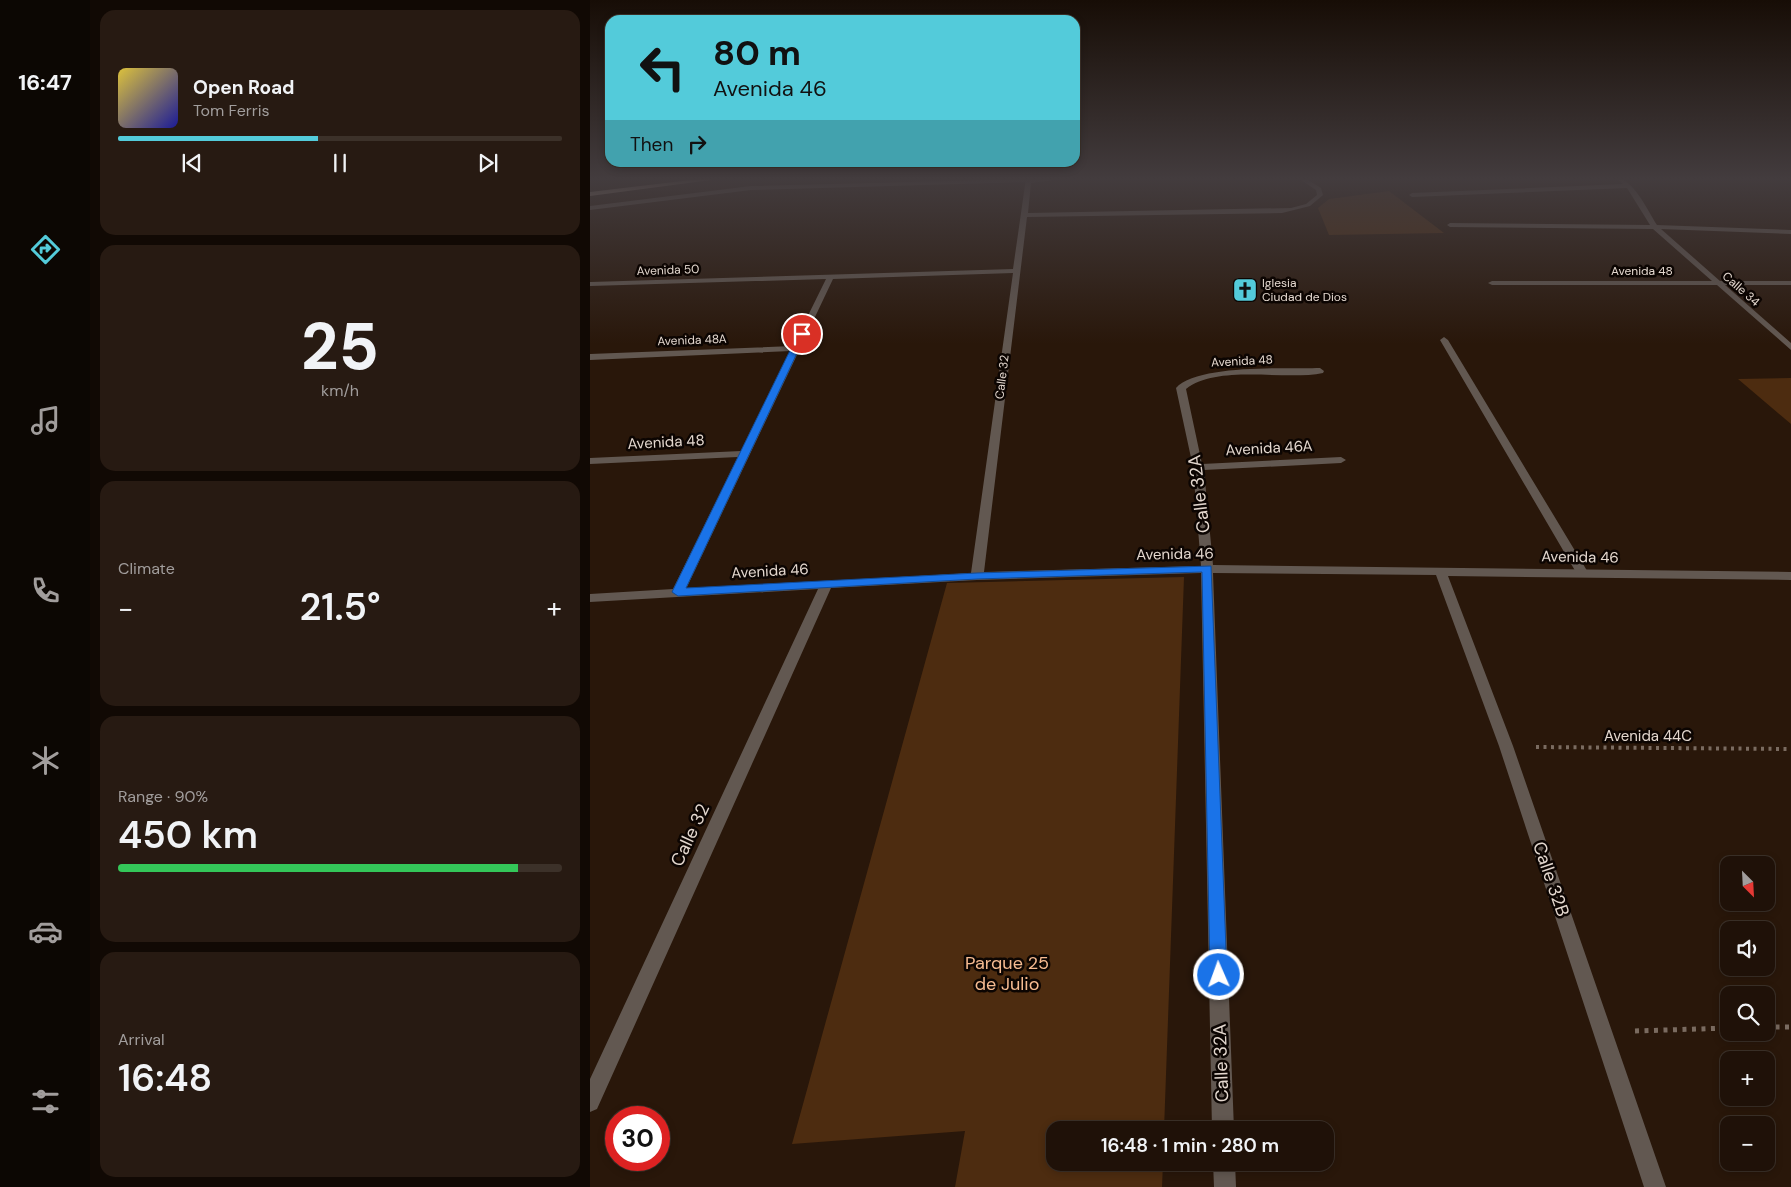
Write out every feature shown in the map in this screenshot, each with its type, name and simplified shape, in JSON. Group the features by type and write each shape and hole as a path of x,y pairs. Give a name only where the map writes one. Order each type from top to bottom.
{"street":[{"name":"Calle 32","path":"977,576 1021,233"},
{"name":"Calle 34","path":"1662,233 1791,348"},
{"name":"Avenida 50","path":"590,284 1016,271"},
{"path":"678,592 831,276"},
{"name":"Avenida 48","path":"1492,283 1791,284"},
{"path":"1444,340 1583,574"},
{"name":"Avenida 48A","path":"590,357 795,348"},
{"name":"Avenida 48","path":"1196,377 1224,374 1320,371"},
{"name":"Calle 32A","path":"1196,377 1187,381 1181,388 1198,467 1207,569 1223,1121"},
{"name":"Avenida 48","path":"590,461 744,454"},
{"name":"Avenida 46A","path":"1198,467 1341,460"},
{"name":"Avenida 46","path":"590,598 977,576 1207,569 1791,576"},
{"name":"Calle 32B","path":"1441,572 1506,746 1655,1187"},
{"name":"Calle 32","path":"590,1102 826,585"},
{"path":"1224,1171 1225,1187"}],"path":[{"name":"Avenida 44C","path":"1506,746 1791,749"},
{"path":"1775,1027 1791,1026"},
{"path":"1604,1032 1720,1028"}],"green space":[{"path":"1328,233 1421,233 1329,235"},
{"path":"1791,378 1791,424 1738,379"},
{"name":"Parque 25 de Julio","path":"1184,577 1164,1121 1046,1121 1046,1171 1163,1171 1162,1187 955,1187 965,1131 792,1144 947,583"}],"place":[{"name":"Iglesia Ciudad de Dios","path":"1245,290"}],"route":[{"path":"802,334 678,592 977,576 1207,569 1219,975"}]}
